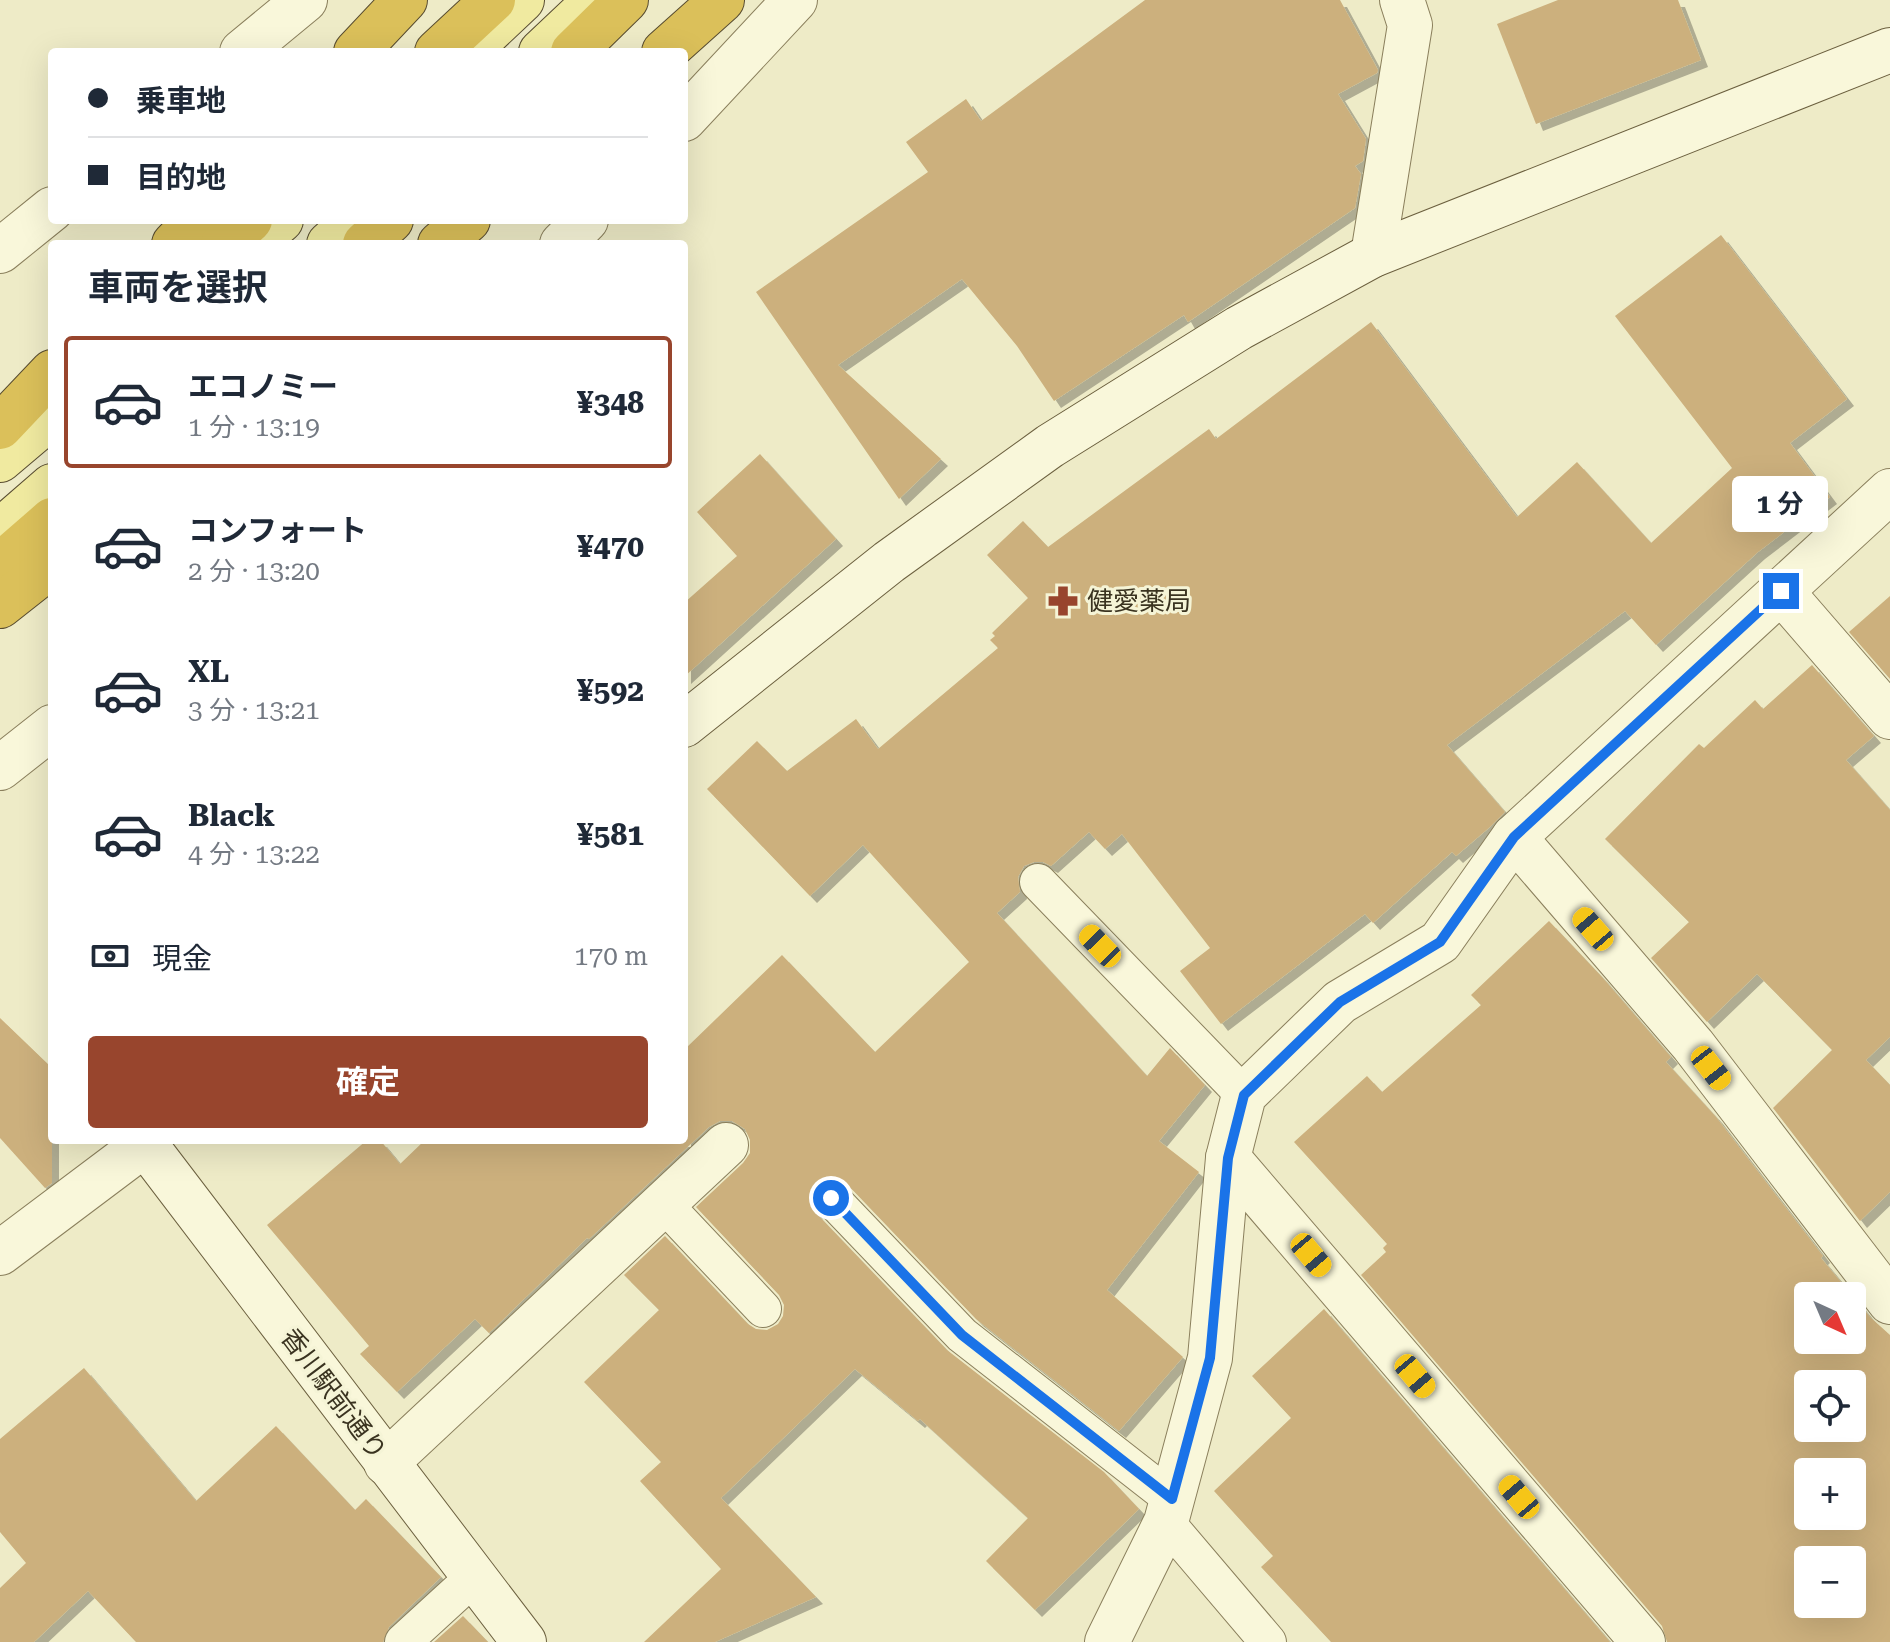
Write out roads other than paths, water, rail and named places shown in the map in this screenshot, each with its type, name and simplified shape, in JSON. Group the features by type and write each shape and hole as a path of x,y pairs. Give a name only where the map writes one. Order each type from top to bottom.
{"highway":[{"path":"360,48 405,0"},
{"path":"441,48 493,0"},
{"path":"577,48 626,0"},
{"path":"668,48 722,0"},
{"path":"178,240 193,224"},
{"path":"228,240 246,224"},
{"path":"369,240 387,224"},
{"path":"445,240 463,224"},
{"path":"0,427 48,376"},
{"path":"0,438 48,397"},
{"path":"0,565 48,523"},
{"path":"0,606 48,568"}],"main road":[{"path":"471,48 522,0"},
{"path":"545,48 596,0"},
{"path":"258,240 276,224"},
{"path":"334,240 352,224"},
{"path":"0,460 48,419"},
{"path":"0,531 48,489"}],"street":[{"path":"247,48 305,0"},
{"path":"688,115 795,0"},
{"path":"1373,255 1410,25 1402,0"},
{"path":"688,718 889,562 1050,446 1239,328 1373,255 1890,50"},
{"path":"0,251 48,212"},
{"path":"566,240 582,224"},
{"path":"1107,1642 1169,1511 1210,1358 1228,1158 1244,1095 1340,1002 1440,942 1514,837 1890,491"},
{"path":"1781,591 1890,717"},
{"path":"0,768 48,730"},
{"path":"1514,837 1693,1045 1890,1302"},
{"path":"0,1253 144,1144"},
{"name":"香川駅前通り","path":"148,1144 386,1463 524,1642"},
{"path":"386,1463 726,1145"},
{"path":"1228,1158 1643,1642"}],"lane":[{"path":"1038,882 1244,1095"},
{"path":"831,1198 962,1335 1169,1511 1268,1642"},
{"path":"664,1204 763,1309"},
{"path":"403,1642 474,1577"}],"place":[{"name":"健愛薬局","path":"1063,601"}]}
